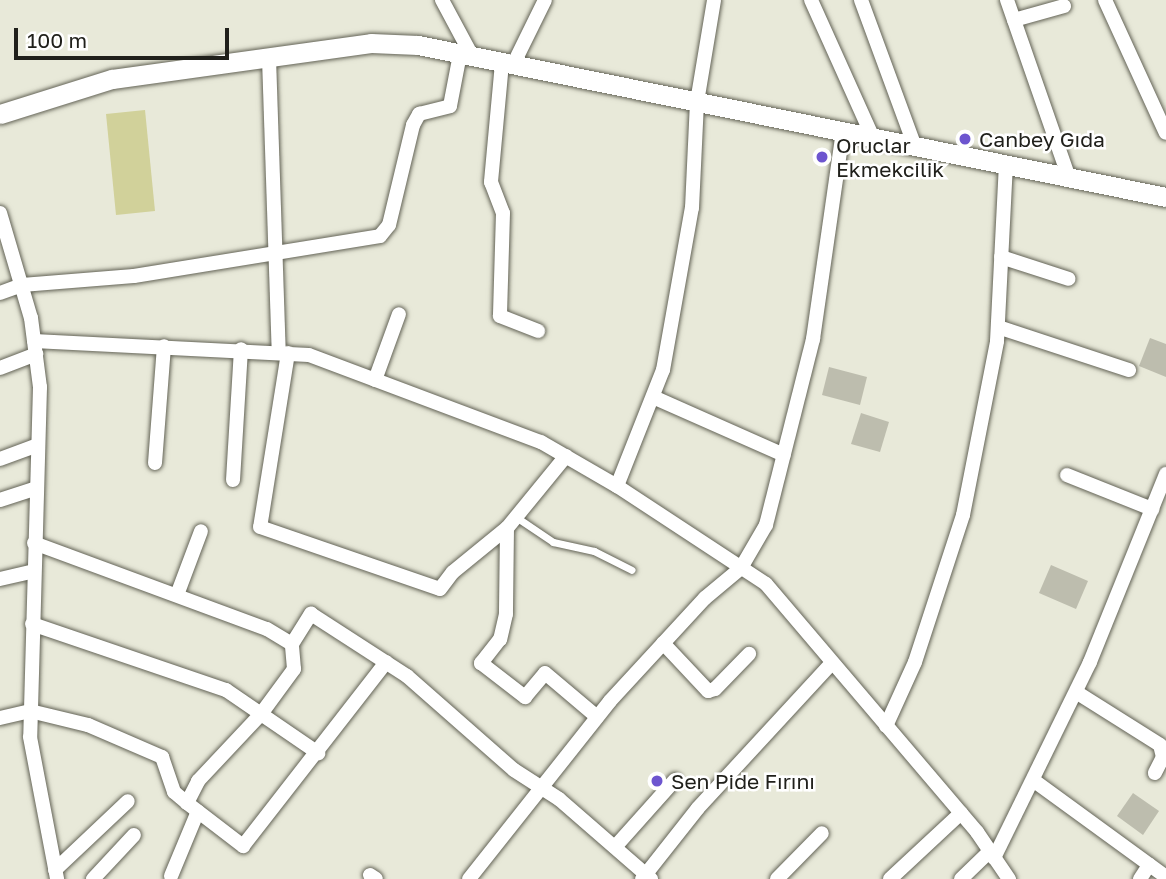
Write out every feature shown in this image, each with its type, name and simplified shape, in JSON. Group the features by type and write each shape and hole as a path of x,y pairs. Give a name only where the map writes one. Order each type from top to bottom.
{"main road":[{"path":"4,112 112,79 371,43 418,45 1166,197"}],"street":[{"path":"0,293 22,285 134,276 275,256 380,236 390,225 413,125 419,114 450,106 466,55 442,0"},
{"path":"538,331 500,316 503,212 491,182 507,64 545,0"},
{"path":"617,485 663,370 692,208 697,102 714,0"},
{"path":"811,0 873,138"},
{"path":"861,0 915,147"},
{"path":"1007,0 1069,178"},
{"path":"1105,0 1164,125"},
{"path":"1014,20 1064,6"},
{"path":"269,58 275,256 283,353 260,527 440,589 453,572 512,523 566,456"},
{"path":"469,879 544,789 597,718 705,597 741,568 766,525 813,339 843,132"},
{"path":"886,726 915,662 963,515 998,327 1006,166"},
{"path":"0,213 22,285 40,387 30,737 56,874"},
{"path":"1001,257 1069,279"},
{"path":"374,380 399,314"},
{"path":"998,327 1129,370"},
{"path":"155,463 164,346"},
{"path":"0,368 35,347 164,346 309,355 541,442 617,485 765,584 961,813 1009,879"},
{"path":"233,480 241,349"},
{"path":"653,397 784,455"},
{"path":"0,459 37,445"},
{"path":"961,879 992,854 1032,780 1076,692 1166,474"},
{"path":"1067,475 1152,509"},
{"path":"0,500 36,488"},
{"path":"512,523 506,614 500,639 481,663 525,697 545,673 597,718"},
{"path":"177,595 201,531"},
{"path":"34,543 267,629 292,643"},
{"path":"0,579 34,571"},
{"path":"171,876 198,780 261,714 294,669 292,643 311,614 386,662 615,847 646,877 698,808 832,663"},
{"path":"32,624 226,690 317,753"},
{"path":"663,643 708,691 715,690 749,654"},
{"path":"0,718 30,711 88,725 162,757 174,792 243,846 386,662"},
{"path":"1076,692 1160,746 1163,757 1155,773"},
{"path":"615,847 676,780"},
{"path":"1032,780 1166,877"},
{"path":"56,874 128,801"},
{"path":"890,879 961,813"},
{"path":"777,879 822,833"},
{"path":"93,879 134,835"},
{"path":"1140,879 1149,865"}],"lane":[{"path":"512,523 553,542 594,551 632,570"}],"green space":[{"path":"145,110 155,211 116,215 106,114"}],"building":[{"path":"1150,338 1166,344 1166,377 1139,366"},
{"path":"829,367 867,377 860,405 822,395"},
{"path":"861,413 889,422 880,452 851,444"},
{"path":"1051,565 1088,581 1076,609 1039,593"},
{"path":"1133,793 1159,811 1143,835 1117,816"}],"place":[{"name":"Canbey Gıda","path":"965,139"},
{"name":"Oruclar Ekmekcilik","path":"822,157"},
{"name":"Sen Pide Fırını","path":"657,781"}]}
